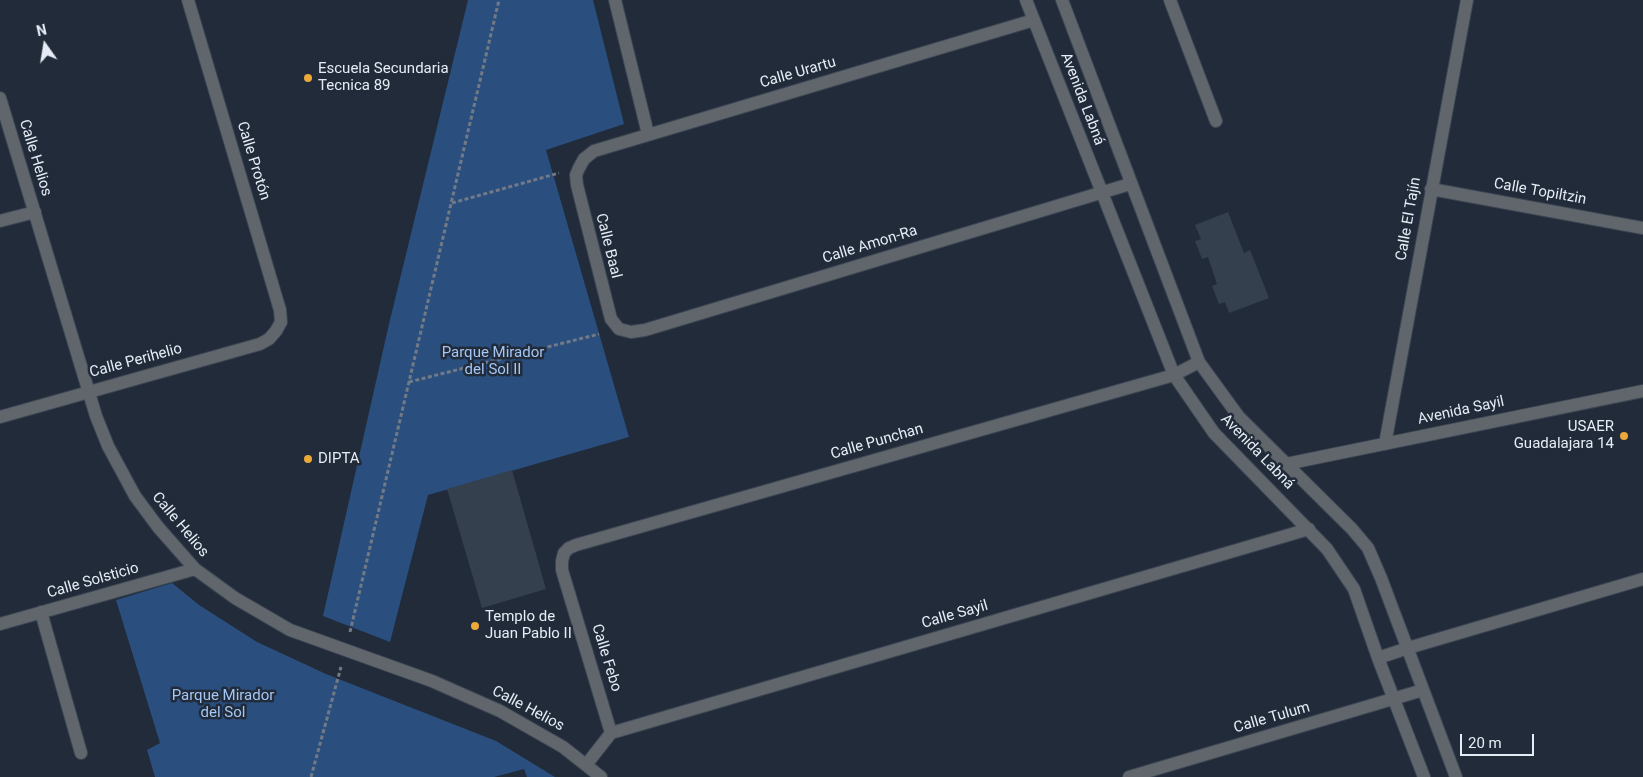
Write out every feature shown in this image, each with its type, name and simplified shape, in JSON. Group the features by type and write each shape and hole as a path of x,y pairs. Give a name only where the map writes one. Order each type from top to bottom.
{"street":[{"name":"Calle Protón","path":"188,0 280,310 280,322 276,331"},
{"path":"615,0 648,134"},
{"name":"Avenida Labná","path":"1026,0 1174,375 1214,433 1327,549 1354,589 1378,658 1424,777"},
{"name":"Avenida Labná","path":"1062,0 1130,184 1199,362 1239,417 1352,529 1368,548 1456,777"},
{"path":"1170,0 1216,121"},
{"name":"Calle El Tajín","path":"1385,444 1466,0"},
{"name":"Calle Urartu","path":"579,168 584,159 594,152 648,134 1034,20"},
{"name":"Calle Helios","path":"0,98 96,416 108,446 135,496 158,527 195,569 235,598 290,630 432,681 500,711 563,747 601,777"},
{"name":"Calle Baal","path":"579,168 576,175 577,185 607,307 611,319 619,329"},
{"name":"Calle Amon-Ra","path":"619,329 631,332 645,330 1130,184"},
{"name":"Calle Topiltzin","path":"1430,189 1643,228"},
{"path":"0,222 35,212"},
{"name":"Calle Perihelio","path":"0,417 260,344 269,339 276,331"},
{"name":"Calle Punchan","path":"564,553 576,545 1174,375 1199,362"},
{"name":"Avenida Sayil","path":"1286,464 1643,391"},
{"name":"Calle Sayil","path":"611,733 1309,529"},
{"name":"Calle Febo","path":"564,553 562,570 611,733"},
{"name":"Calle Solsticio","path":"0,624 195,569"},
{"path":"1378,658 1643,579"},
{"path":"41,612 81,753"},
{"name":"Calle Tulum","path":"1129,777 1423,690"},
{"path":"586,765 611,733"}],"path":[{"path":"311,777 346,650 499,0"},
{"path":"451,203 579,168"},
{"path":"409,382 619,329"}],"green space":[{"name":"Parque Mirador del Sol II","path":"468,0 593,0 624,124 546,150 629,437 428,495 390,642 323,616 389,324"},
{"name":"Parque Mirador del Sol","path":"172,583 199,605 257,642 326,674 496,741 555,777 527,777 524,769 494,777 155,777 147,750 160,743 116,600"}],"building":[{"path":"1228,212 1244,253 1250,250 1269,298 1229,313 1225,302 1219,304 1212,286 1217,284 1208,257 1202,259 1195,241 1201,239 1195,225"},
{"path":"512,470 546,589 482,608 447,489"}],"place":[{"name":"Escuela Secundaria Tecnica 89","path":"308,78"},
{"name":"USAER Guadalajara 14","path":"1624,436"},
{"name":"DIPTA","path":"308,459"},
{"name":"Templo de Juan Pablo II","path":"475,626"}]}
